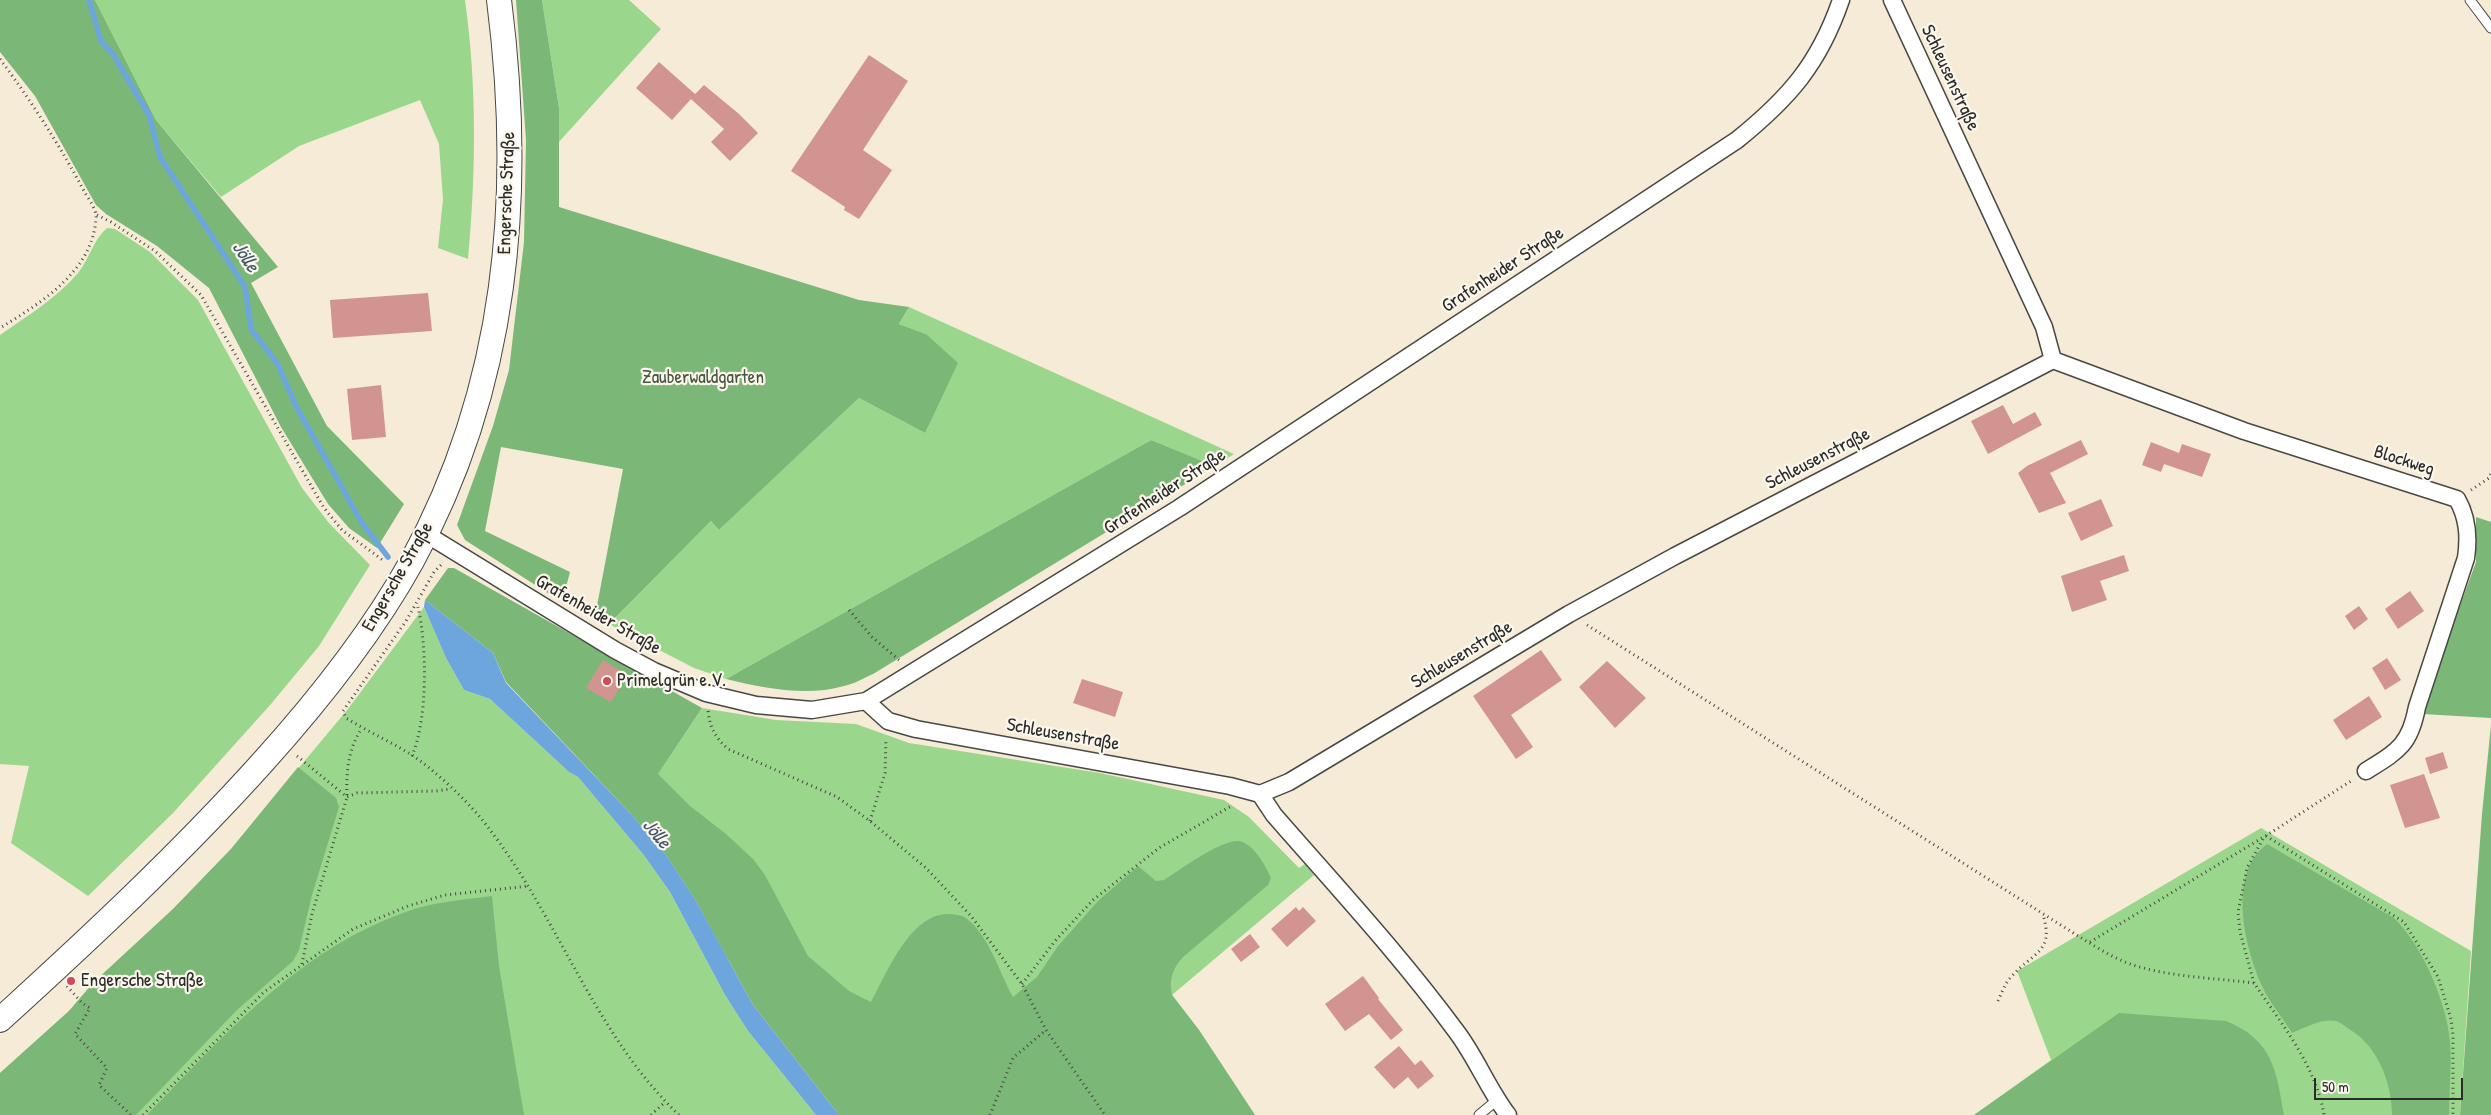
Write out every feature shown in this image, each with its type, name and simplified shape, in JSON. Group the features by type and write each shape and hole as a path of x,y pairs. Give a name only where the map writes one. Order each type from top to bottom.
{"main road":[{"name":"Engersche Straße","path":"0,1020 167,863 222,807 280,743 348,660 392,594 426,534 468,430 496,326 508,238 510,132 499,0"}],"street":[{"name":"Grafenheider Straße","path":"426,534 615,650 654,671 706,693 756,705 812,710 866,701 916,672 1179,508 1737,140 1781,102 1797,84 1822,42 1841,0"},
{"name":"Schleusenstraße","path":"866,701 888,721 916,729 1210,782 1260,794 1290,782 1569,614 1684,551 2053,360 2044,327 1892,0"},
{"name":"Blockweg","path":"2053,360 2244,431 2457,499"},
{"path":"2366,771 2393,754 2404,744 2414,724 2417,706 2466,558 2468,537 2462,508 2457,499"},
{"path":"1260,794 1274,815 1386,943 1457,1033 1508,1115"}],"lane":[{"path":"2470,0 2491,28"},
{"path":"1479,1115 1497,1100"}],"path":[{"path":"0,58 29,97 97,215 155,251 201,296 324,508 342,530 384,561"},
{"path":"0,328 60,286 76,268 94,236 97,215"},
{"path":"2457,499 2489,478 2491,473"},
{"path":"469,562 448,562 434,572 406,621 343,711 346,718 412,756 451,789 483,821 529,886 605,1022 665,1102 679,1115"},
{"path":"412,756 418,742 424,701 422,626 418,607"},
{"path":"849,610 888,652 916,672"},
{"path":"1569,614 2089,942 2131,964 2154,970 2254,983"},
{"path":"706,693 710,725 716,738 728,748 838,797 926,868 971,916 1022,984 1046,1030 1105,1115"},
{"path":"870,821 885,773 888,721"},
{"path":"302,965 312,914 347,796 346,782 351,744 362,728"},
{"path":"280,743 347,796"},
{"path":"2089,942 2265,837 2366,771"},
{"path":"347,796 357,793 451,789"},
{"path":"1022,984 1055,941 1093,900 1131,869 1159,848 1228,807 1260,794"},
{"path":"2265,837 2247,868 2238,912 2240,932 2254,983 2286,1031 2311,1074 2324,1115"},
{"path":"2265,837 2404,922 2438,977 2447,1002 2453,1036 2453,1115"},
{"path":"143,1115 264,992 353,929 408,906 445,895 529,886"},
{"path":"1998,1000 2011,976 2042,949 2047,933 2043,914"},
{"path":"54,970 82,1003 90,1008 75,1034 107,1068 99,1085 131,1115"},
{"path":"990,1115 1013,1058 1046,1030"},
{"path":"651,1115 665,1102"}],"green space":[{"path":"0,0 95,0 156,120 278,267 251,283 327,426 404,504 377,548 349,528 328,504 281,427 209,288 157,246 106,214 96,205 35,96 0,52"},
{"path":"95,0 465,0 472,65 474,130 473,194 468,259 438,248 443,199 439,144 420,100 299,146 221,197 156,120"},
{"name":"Zauberwaldgarten","path":"516,0 542,0 559,108 559,207 859,300 909,307 899,324 926,334 958,363 925,433 859,398 719,530 711,521 609,624 601,620 596,611 623,469 501,447 485,531 570,572 564,591 558,596 554,597 465,540 457,525 493,426 509,370 524,242 526,140"},
{"path":"542,0 629,0 661,29 558,143 559,108"},
{"path":"107,228 115,229 150,252 198,300 302,488 329,523 370,565 319,646 271,704 173,813 88,896 11,843 29,766 0,764 0,335 61,291 70,282 82,267 98,238"},
{"path":"909,307 1234,454 1215,466 1151,440 726,679 694,668 609,624 711,521 719,530 859,398 925,433 926,334 899,324"},
{"path":"1151,440 1215,466 873,674 855,682 830,689 800,691 770,688 726,679"},
{"path":"2476,517 2491,522 2491,718 2423,714 2426,699 2476,562"},
{"path":"448,568 454,568 702,708 658,774 690,806 726,834 753,859 765,875 808,956 849,991 871,1002 901,947 922,924 934,917 948,914 960,915 974,926 988,945 1013,997 1037,977 1058,946 1098,901 1138,866 1156,881 1164,880 1222,845 1239,841 1249,846 1254,850 1269,873 1271,878 1268,885 1182,958 1174,971 1171,985 1172,995 1199,1030 1255,1115 839,1115 753,1005 696,901 666,855 631,814 506,682 493,653 425,600"},
{"path":"424,607 446,658 464,690 490,699 569,772 578,777 643,854 670,892 725,995 748,1031 816,1115 0,1115 0,1073 69,1011 93,983 173,909 231,849 348,709"},
{"path":"702,708 776,720 856,724 909,743 1100,773 1224,800 1249,817 1299,868 1305,864 1314,875 1172,995 1199,1030 1255,1115 839,1115 721,949 696,901 666,855 631,814"},
{"path":"2491,725 2491,1115 2460,1115 2482,814"},
{"path":"298,767 336,798 339,807 312,895 299,950 293,961 237,1010 136,1115 0,1115 0,1073 69,1011 93,983 173,909 231,849"},
{"path":"2261,828 2471,951 2460,1115 1974,1115 2051,1060 2017,971"},
{"path":"2267,844 2394,918 2414,943 2438,993 2448,1027 2451,1060 2449,1115 2392,1115 2389,1090 2381,1066 2368,1045 2359,1036 2339,1022 2331,1020 2313,1024 2292,1033 2273,1005 2256,972 2250,953 2243,913 2243,892 2247,874 2254,857"},
{"path":"492,896 499,966 524,1115 147,1115 233,1027 295,973 329,950 365,929 414,909"},
{"path":"2119,1013 2226,1021 2242,1029 2254,1037 2270,1058 2275,1070 2284,1115 1974,1115"}],"water":[{"path":"425,600 493,653 506,683 631,814 666,855 696,901 753,1005 839,1115 816,1115 748,1031 725,995 670,892 643,854 578,777 569,772 490,699 464,690 446,658 424,607"}],"building":[{"path":"869,55 908,81 863,150 892,170 859,219 844,210 845,207 791,171"},
{"path":"659,62 695,94 704,85 739,114 758,133 730,161 711,142 724,129 691,99 672,120 636,88"},
{"path":"428,293 432,331 333,338 330,300"},
{"path":"381,385 386,437 352,440 347,389"},
{"path":"2003,405 2013,424 2035,412 2042,425 1988,454 1971,421"},
{"path":"2081,440 2088,454 2050,473 2066,503 2039,513 2018,473 2027,466"},
{"path":"2151,442 2179,453 2182,444 2211,454 2202,477 2164,464 2161,472 2142,465"},
{"path":"2101,499 2113,526 2081,541 2068,513"},
{"path":"2124,555 2129,571 2100,581 2107,600 2072,612 2061,576"},
{"path":"2410,591 2424,611 2398,629 2385,609"},
{"path":"2359,606 2368,619 2354,630 2345,616"},
{"path":"1541,650 1562,680 1511,715 1533,747 1516,759 1473,696"},
{"path":"2387,658 2401,680 2385,690 2372,668"},
{"name":"Primelgrün e.V.","path":"603,660 627,675 611,702 586,688"},
{"path":"1607,661 1646,698 1615,728 1579,687"},
{"path":"1082,679 1123,692 1115,717 1073,703"},
{"path":"2369,696 2382,717 2346,740 2333,720"},
{"path":"2443,752 2448,768 2430,774 2425,758"},
{"path":"2424,774 2440,818 2405,828 2390,785"},
{"path":"1296,907 1299,911 1303,907 1316,921 1287,947 1271,929"},
{"path":"1250,934 1260,947 1241,962 1231,949"},
{"path":"1363,976 1378,999 1403,1030 1391,1040 1369,1014 1345,1031 1325,1004"},
{"path":"1399,1046 1415,1065 1421,1060 1434,1076 1418,1089 1408,1077 1394,1089 1374,1067"}],"waterway":[{"name":"Jölle","path":"89,0 101,41 113,54 149,115 160,157 245,287 251,329 277,363 297,408 362,523 388,557"}],"place":[{"name":"Primelgrün e.V.","path":"607,681"},
{"name":"Engersche Straße","path":"71,981"}]}
